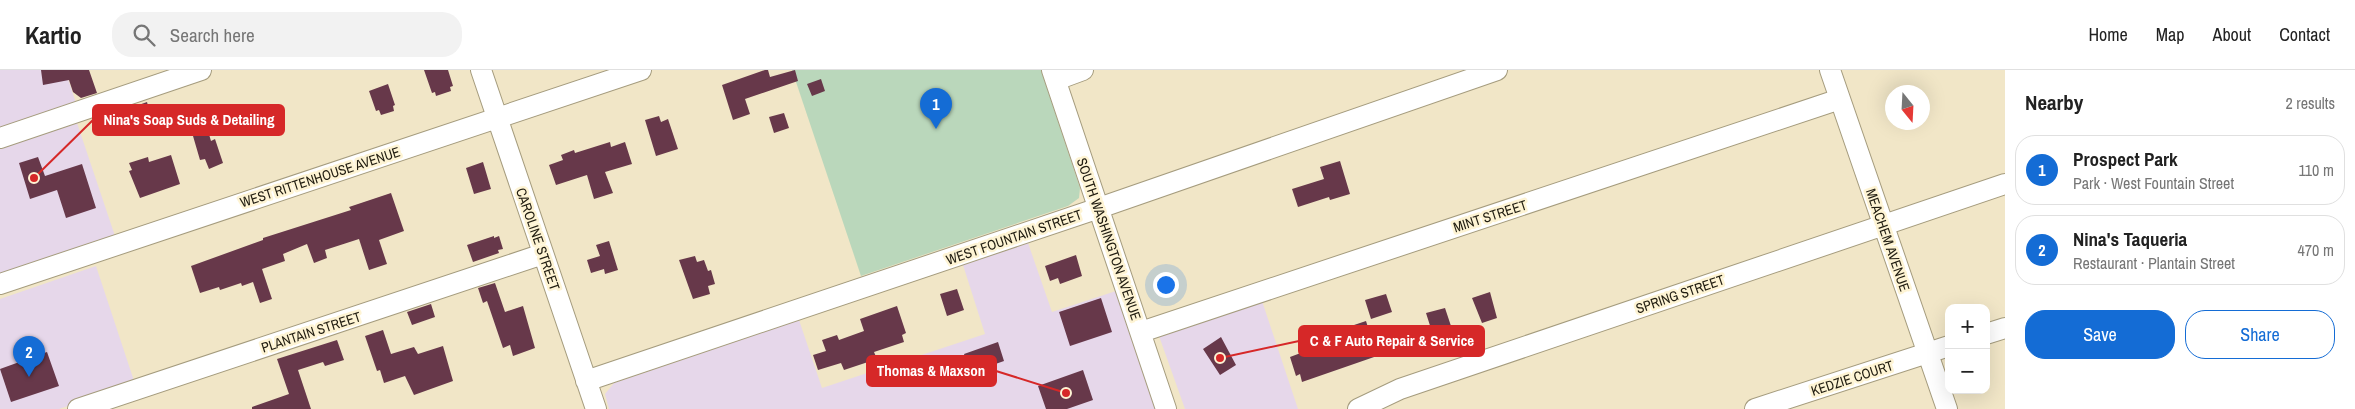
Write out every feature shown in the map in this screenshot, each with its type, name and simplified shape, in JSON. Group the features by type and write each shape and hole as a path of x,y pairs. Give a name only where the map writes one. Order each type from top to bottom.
{"street":[{"path":"0,138 201,70"},
{"name":"CAROLINE STREET","path":"480,70 596,409"},
{"name":"WEST RITTENHOUSE AVENUE","path":"0,284 641,70"},
{"path":"1054,75 1083,70"},
{"name":"WEST FOUNTAIN STREET","path":"586,381 1099,208 1497,70"},
{"name":"MEACHEM AVENUE","path":"1830,70 1947,409"},
{"name":"SOUTH WASHINGTON AVENUE","path":"1054,75 1166,409"},
{"name":"MINT STREET","path":"1141,332 1840,99"},
{"name":"SPRING STREET","path":"1358,409 1374,400 1410,386 2005,184"},
{"name":"PLANTAIN STREET","path":"78,409 543,254"},
{"path":"1990,333 2005,328"},
{"name":"KEDZIE COURT","path":"1755,409 1945,347"}],"shaded area":[{"path":"0,70 65,70 77,106 0,132"},
{"path":"75,117 115,236 0,274 0,142"},
{"path":"1028,243 1052,312 1116,291 1157,409 609,409 605,394 614,383 799,320 822,388 985,334 963,265"},
{"path":"96,266 135,384 59,409 0,409 0,299"},
{"path":"1261,298 1298,409 1185,409 1159,336"}],"green space":[{"path":"792,70 1041,70 1080,188 1079,198 1068,206 861,276"}],"building":[{"path":"41,70 89,70 97,93 81,98 73,92 69,80 43,85"},
{"path":"424,70 448,70 453,86 450,87 451,91 436,96 435,92 432,93"},
{"path":"768,70 770,77 795,70 798,81 745,99 750,114 733,120 722,85"},
{"path":"821,79 825,91 812,96 807,84"},
{"path":"388,84 395,105 393,106 394,111 381,115 379,110 376,111 369,91"},
{"path":"147,102 151,117 112,130 108,116"},
{"path":"784,113 789,128 774,133 769,117"},
{"path":"659,116 661,122 668,119 678,149 656,156 645,120"},
{"path":"208,131 211,141 215,139 223,163 209,169 205,159 200,160 193,136"},
{"path":"610,142 611,147 625,142 632,164 605,172 613,193 594,199 587,175 556,185 549,165 563,160 561,155 574,150 575,153"},
{"path":"171,155 180,184 140,198 129,171 132,170 129,163 148,157 149,162"},
{"path":"38,157 45,176 82,164 96,208 66,218 57,190 30,199 19,163"},
{"path":"1340,161 1350,194 1330,200 1329,197 1298,207 1292,189 1324,179 1320,167"},
{"path":"483,162 491,189 474,194 466,168"},
{"path":"391,193 404,231 379,240 387,264 369,270 359,239 325,250 327,258 314,263 307,244 283,254 285,261 262,269 272,299 260,303 253,282 242,286 241,283 220,290 219,287 200,293 191,266 263,240 263,238 351,210 349,207"},
{"path":"494,236 494,238 499,236 503,249 498,250 499,253 473,262 467,245"},
{"path":"609,241 618,270 605,274 604,269 591,273 587,260 600,256 596,245"},
{"path":"1076,255 1082,276 1060,284 1058,278 1050,281 1045,266"},
{"path":"695,256 697,262 704,260 708,271 711,270 715,284 708,286 710,294 693,299 679,260"},
{"path":"495,283 505,312 523,306 535,348 513,356 510,345 503,348 487,301 483,303 478,288"},
{"path":"957,289 964,310 947,316 940,294"},
{"path":"1490,292 1497,318 1482,323 1472,298"},
{"path":"1386,294 1392,312 1371,319 1365,300"},
{"path":"1101,298 1112,332 1070,346 1059,312"},
{"path":"431,304 435,317 412,325 407,312"},
{"path":"897,306 906,333 902,335 904,342 874,352 877,359 844,370 841,363 818,370 813,355 826,351 822,340 837,335 839,340 864,331 860,319"},
{"path":"1445,308 1452,329 1433,335 1426,313"},
{"path":"1366,321 1377,356 1302,382 1300,374 1296,376 1290,357 1306,351 1307,355 1331,347 1328,340 1338,336 1336,331"},
{"path":"383,330 391,354 414,347 418,354 443,346 453,381 414,395 405,376 384,383 380,370 377,371 365,336"},
{"path":"1221,337 1236,365 1220,375 1203,349"},
{"path":"337,340 344,360 325,366 323,362 298,370 311,409 252,409 252,407 289,394 277,359"},
{"path":"998,342 1004,361 970,373 964,354"},
{"path":"47,352 59,386 11,402 0,369"},
{"path":"1083,370 1093,400 1067,409 1046,409 1038,386"}],"place":[{"name":"Prospect Park","path":"936,129"},
{"name":"Nina's Soap Suds & Detailing","path":"34,178"},
{"name":"C & F Auto Repair & Service","path":"1220,358"},
{"name":"Nina's Taqueria","path":"29,377"},
{"name":"Thomas & Maxson","path":"1066,393"}]}
